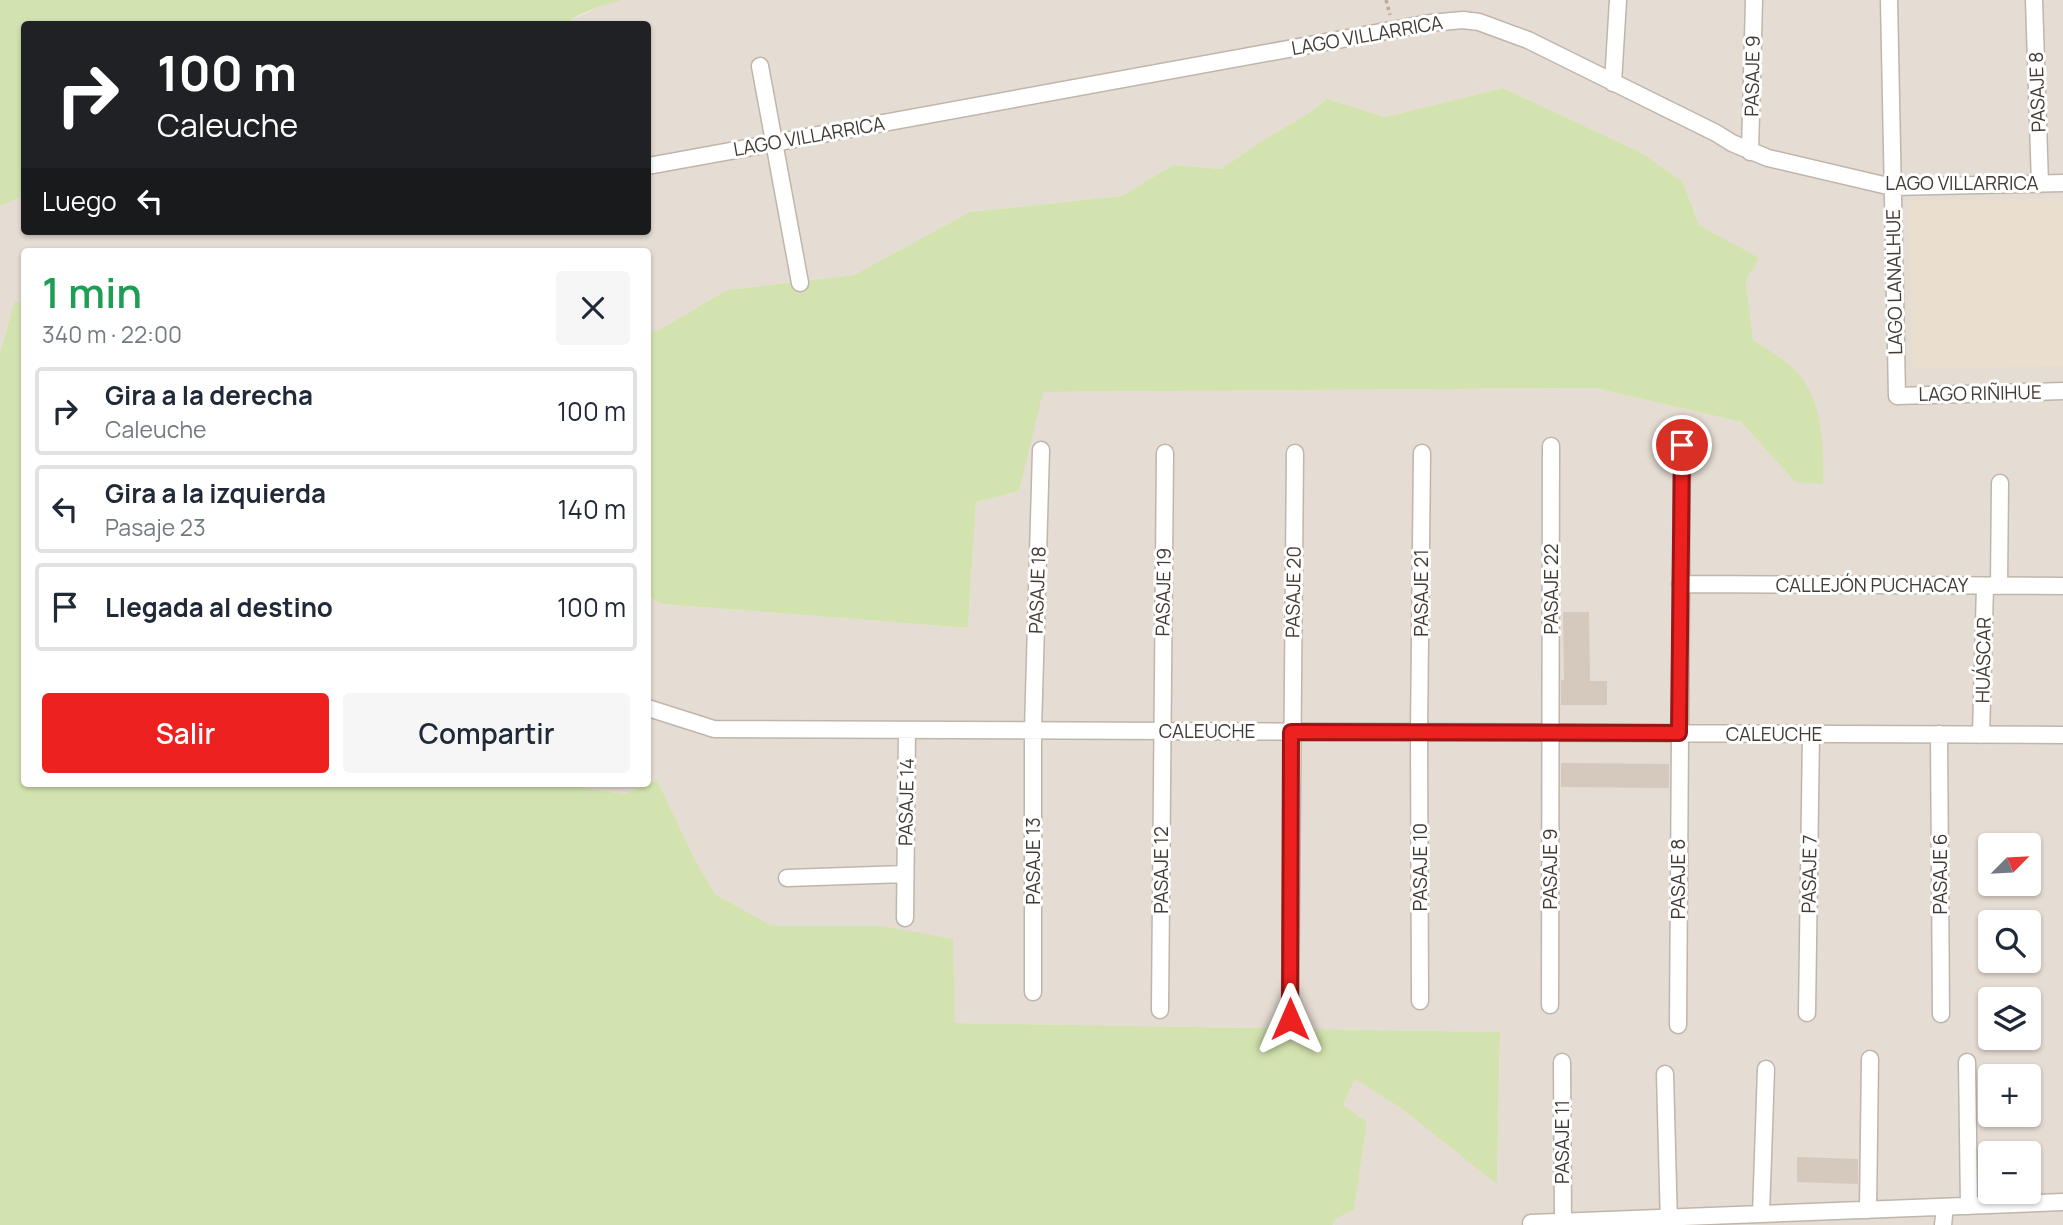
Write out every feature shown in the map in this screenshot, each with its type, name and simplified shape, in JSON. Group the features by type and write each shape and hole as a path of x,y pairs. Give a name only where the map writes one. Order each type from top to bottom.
{"street":[{"path":"1613,83 1618,0"},
{"name":"PASAJE 9","path":"1750,152 1754,0"},
{"name":"LAGO LANALHUE","path":"1889,0 1897,396"},
{"name":"PASAJE 8","path":"2034,0 2040,184"},
{"name":"LAGO VILLARRICA","path":"651,165 1444,20 1463,20 1479,22 1528,40 1750,152 1892,187 2063,183"},
{"path":"760,66 800,282"},
{"name":"LAGO RIÑIHUE","path":"1897,396 2063,391"},
{"name":"PASAJE 8","path":"1678,1025 1682,445"},
{"name":"PASAJE 22","path":"1550,733 1551,446"},
{"name":"PASAJE 18","path":"1033,730 1041,450"},
{"name":"PASAJE 19","path":"1161,731 1165,453"},
{"name":"PASAJE 20","path":"1291,732 1295,453"},
{"name":"PASAJE 21","path":"1419,732 1422,453"},
{"name":"HUÁSCAR","path":"1981,735 2000,483"},
{"name":"CALLEJÓN PUCHACAY","path":"1680,584 2063,586"},
{"name":"CALEUCHE","path":"651,709 715,729 2063,735"},
{"name":"PASAJE 14","path":"905,918 907,730"},
{"name":"PASAJE 13","path":"1033,730 1033,992"},
{"name":"PASAJE 12","path":"1160,1010 1161,731"},
{"path":"1290,1019 1291,732"},
{"name":"PASAJE 10","path":"1419,732 1420,1001"},
{"name":"PASAJE 9","path":"1550,733 1550,1005"},
{"name":"PASAJE 7","path":"1807,1013 1811,734"},
{"name":"PASAJE 6","path":"1939,734 1941,1014"},
{"name":"PASAJE 14","path":"787,878 905,874"},
{"path":"1868,1210 1870,1059"},
{"name":"PASAJE 11","path":"1562,1062 1563,1222"},
{"path":"1967,1062 1969,1206"},
{"path":"1761,1214 1766,1069"},
{"path":"1665,1074 1669,1221"},
{"path":"1531,1223 1669,1221 1761,1214 1802,1219 1868,1210 2063,1202"},
{"path":"1943,1225 1945,1207"}],"shaded area":[{"path":"623,0 2063,0 2063,1225 1333,1225 1335,1219 1354,1210 1367,1122 1343,1105 1355,1079 1402,1109 1497,1183 1500,1032 955,1023 808,927 772,926 715,894 695,860 657,780 651,783 651,598 662,604 968,628 976,502 1019,491 1042,392 1595,388 1741,422 1795,482 1797,371 1753,340 1746,280 1758,258 1699,225 1683,182 1642,153 1503,88 1385,117 1327,99 1221,169 1173,165 1122,196 970,212 854,275 727,290 659,330 651,331 651,248 21,248 21,302 14,302 0,354 0,206 21,197 21,235 651,235 651,21 570,21 606,4"},
{"path":"2063,198 2063,366 1912,369 1908,201"},
{"path":"583,787 641,787 624,794"}],"green space":[{"path":"0,0 623,0 585,12 570,21 21,21 21,197 0,206"},
{"path":"1503,88 1642,153 1683,182 1699,225 1759,258 1746,280 1753,340 1793,368 1813,398 1822,441 1823,484 1795,482 1741,422 1595,388 1043,392 1019,491 976,502 968,628 662,604 651,598 651,331 659,330 727,290 854,275 970,212 1122,196 1173,165 1221,169 1327,99 1385,117"},
{"path":"14,302 21,302 21,787 583,787 624,794 640,787 651,787 651,783 657,780 695,860 715,894 772,926 881,926 953,939 955,1023 1500,1032 1497,1184 1402,1109 1355,1079 1343,1105 1367,1122 1354,1210 1335,1219 1333,1225 0,1225 0,354"}],"building":[{"path":"1563,612 1589,612 1590,681 1607,681 1607,705 1561,705 1561,680 1564,680"},
{"path":"1561,763 1669,764 1669,788 1561,787"},
{"path":"1797,1157 1858,1159 1858,1184 1797,1182"}],"route":[{"path":"1290,1019 1291,732 1679,733 1682,445"}]}
